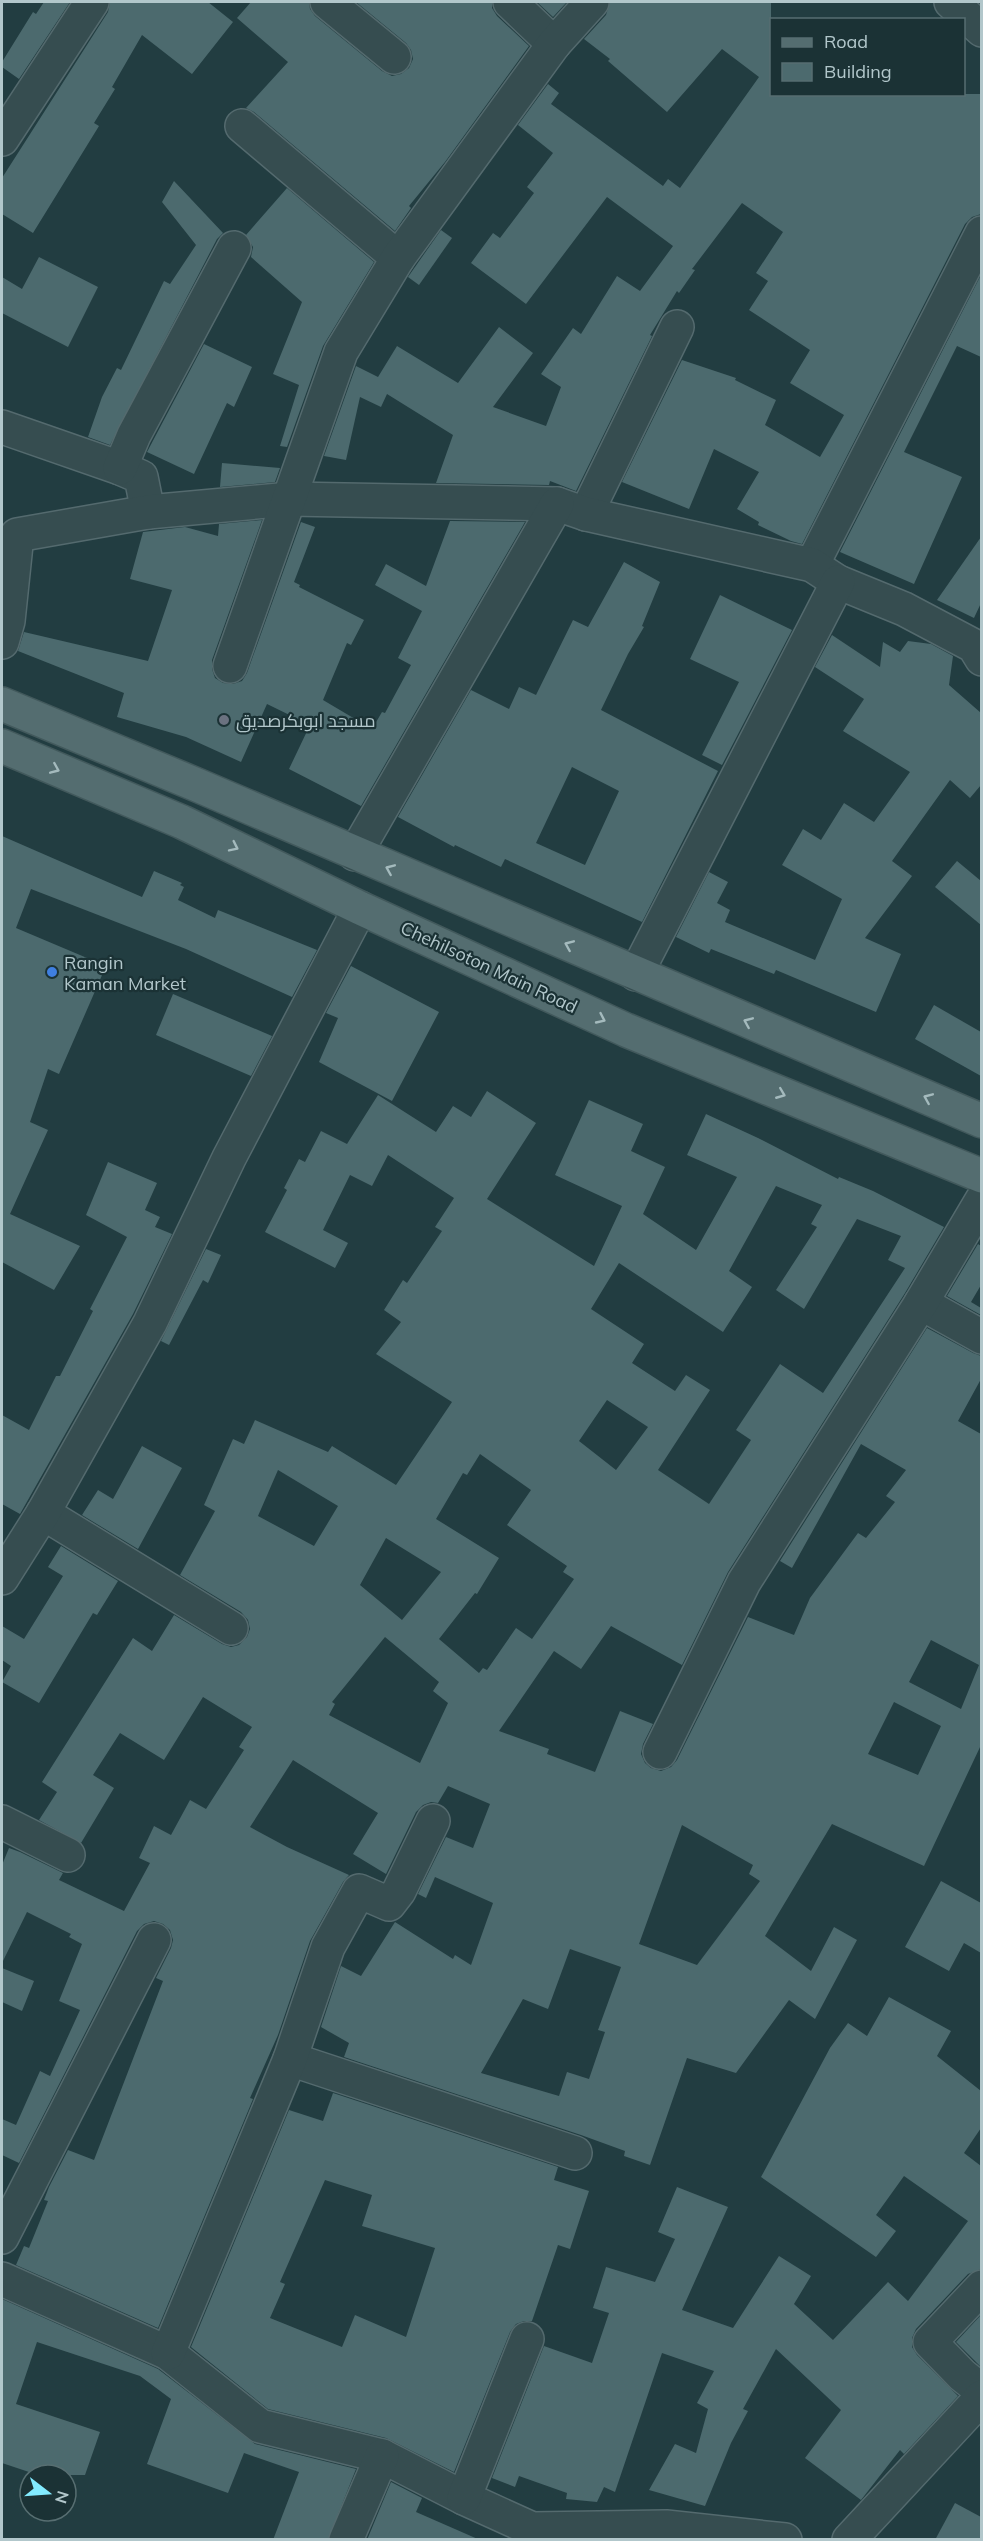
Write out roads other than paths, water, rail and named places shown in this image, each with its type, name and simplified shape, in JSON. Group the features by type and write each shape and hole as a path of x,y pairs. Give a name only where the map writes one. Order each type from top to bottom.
{"main road":[{"path":"2,704 197,785 981,1121"},
{"name":"Chehilsoton Main Road","path":"2,746 182,822 360,908 626,1030 981,1176"}],"street":[{"path":"2,139 92,2"},
{"path":"327,2 394,57"},
{"path":"510,2 554,44"},
{"path":"230,666 341,352 398,258 554,44 592,2"},
{"path":"951,2 981,30"},
{"path":"242,126 398,258"},
{"path":"636,974 825,574 981,233"},
{"path":"120,468 134,435 234,249"},
{"path":"355,854 572,509 677,327"},
{"path":"2,427 141,477 147,512"},
{"path":"2,642 8,621 17,535 147,512 290,499 572,509 825,574 979,646"},
{"path":"2,1578 43,1513 150,1323 229,1158 360,908"},
{"path":"660,1752 744,1582 921,1302 981,1200"},
{"path":"921,1302 981,1337"},
{"path":"43,1513 231,1628"},
{"path":"168,2353 290,2059 328,1947 359,1891 389,1904 399,1892 433,1821"},
{"path":"2,1822 68,1856"},
{"path":"2,2237 154,1940"},
{"path":"290,2059 575,2153"},
{"path":"2,2280 168,2353 260,2426 382,2456 528,2534 666,2527 784,2540"},
{"path":"981,2287 930,2342 981,2391"},
{"path":"464,2498 527,2339"},
{"path":"849,2540 981,2397"},
{"path":"346,2540 382,2456"}],"place":[{"name":"مسجد ابوبکرصدیق","path":"224,720"},
{"name":"Rangin Kaman Market","path":"52,972"}]}
